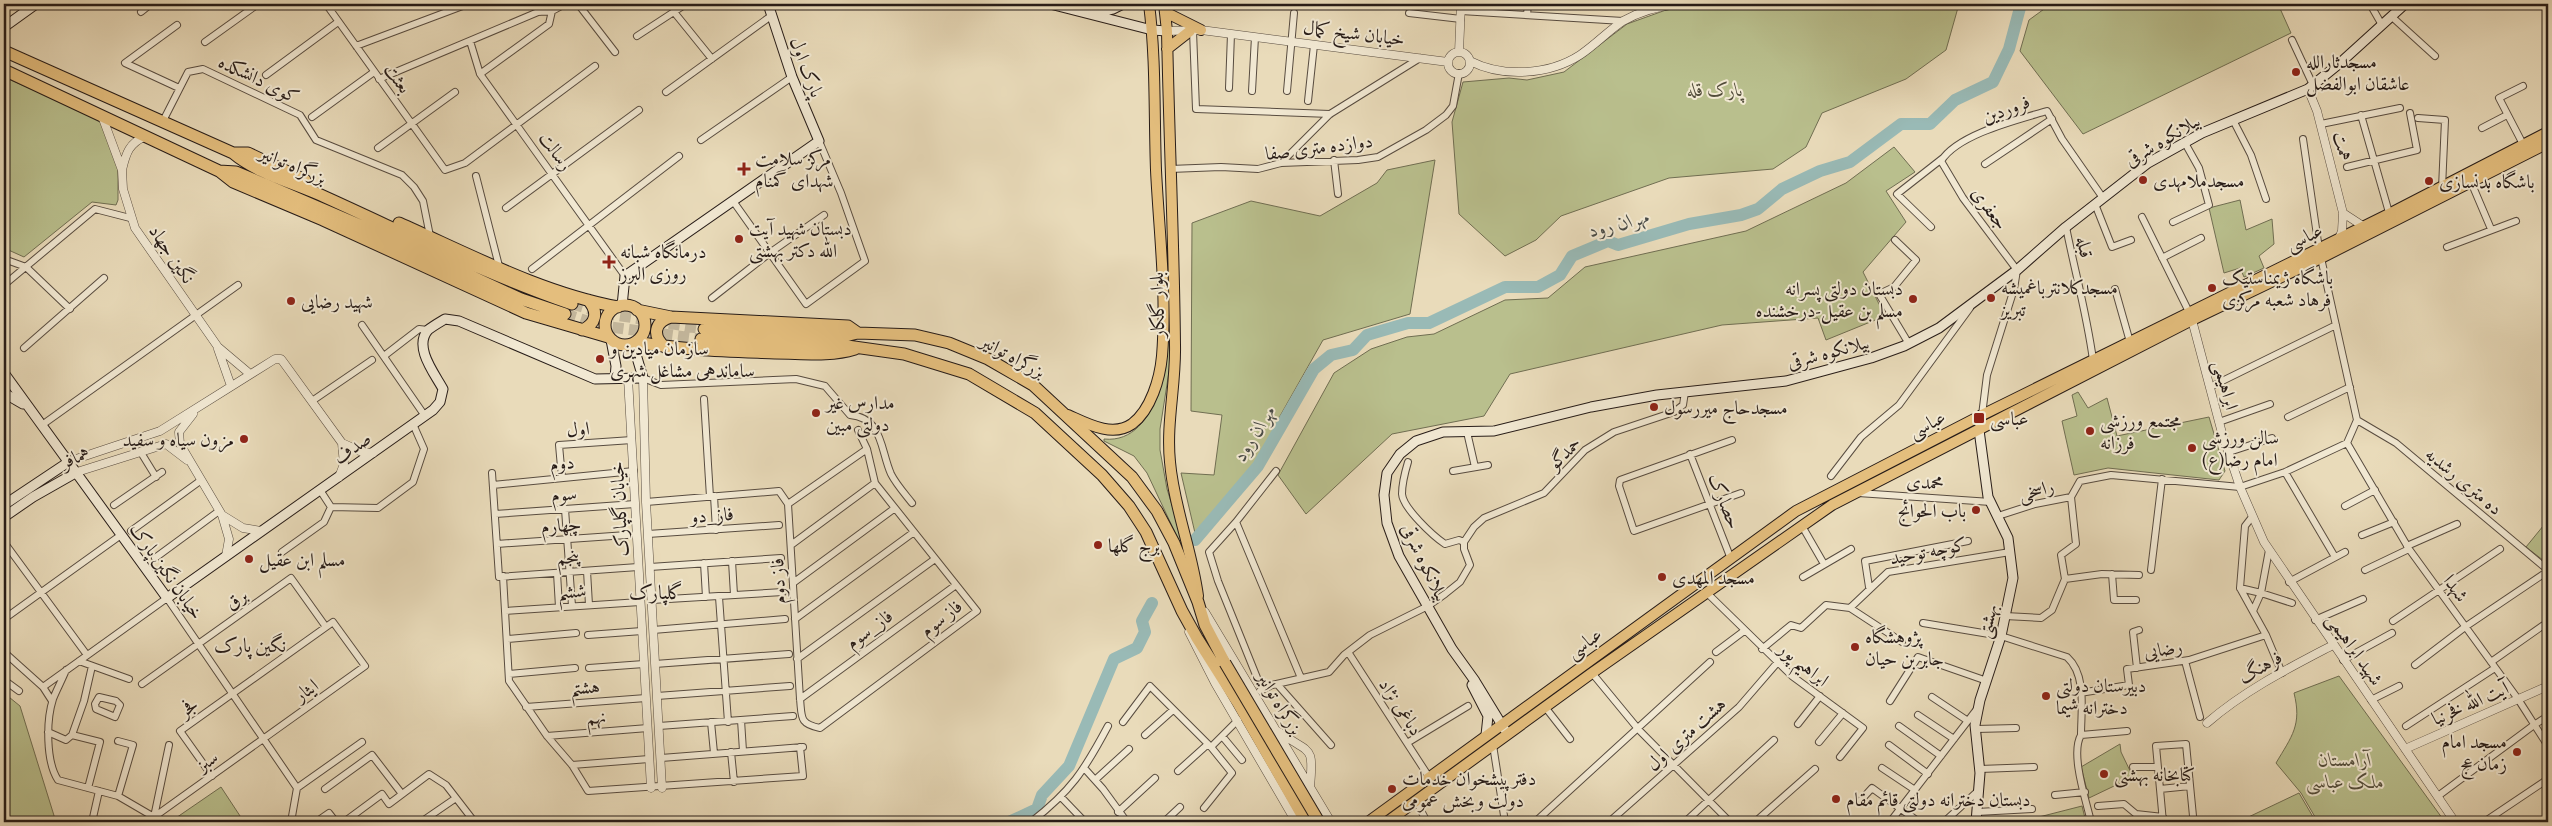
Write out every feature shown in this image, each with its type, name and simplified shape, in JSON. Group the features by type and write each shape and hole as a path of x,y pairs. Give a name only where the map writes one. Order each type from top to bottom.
{"highway":[{"name":"بزرگراه توانیر","path":"4,50 233,153 245,163 303,187 500,278 572,304"},
{"name":"بزرگراه توانیر","path":"4,70 220,171 236,172 369,229 521,299 565,314"},
{"path":"233,153 248,153 499,266 588,300 671,317 786,325 848,326 858,333"},
{"path":"220,171 233,182 348,231 526,312 610,339 619,345 634,343 666,347 837,354 855,349"},
{"path":"582,330 589,327 594,321 596,313 594,306 588,300"},
{"path":"610,339 605,326 606,320 612,310 620,306"},
{"path":"634,343 640,337 644,326 644,320 637,310"},
{"path":"666,347 658,341 656,334 657,326 663,320 671,317"},
{"name":"بزرگراه توانیر","path":"858,333 915,336 950,343 988,359 1033,385 1067,414 1132,477 1157,511 1174,543 1198,602 1220,665 1182,611 1146,532 1129,506 1102,474 1035,413 969,374 904,354 855,349 840,345 702,334 845,336 858,333"},
{"path":"1220,665 1306,822"},
{"path":"1220,665 1317,822"}],"main road":[{"path":"4,27 36,4"},
{"name":"پارک اول","path":"768,4 792,77 819,141"},
{"path":"1050,4 1152,30 1167,31"},
{"path":"1088,13 1113,9 1123,4"},
{"name":"بلوار گلکار","path":"1067,414 1099,428 1116,429 1131,424 1145,410 1154,388 1162,357 1162,280 1152,30 1149,4"},
{"name":"بیلانکوه شرقی","path":"1486,735 1488,716 1466,671 1399,556 1387,523 1384,495 1387,473 1400,454 1416,440 1442,432 1494,431 1591,407 1685,392 1786,381 1871,358 1908,344 1940,328 2017,270 2066,227 2148,163 2185,142 2311,87 2405,4"},
{"path":"1164,8 1195,31 1167,50"},
{"name":"بلوار گلکار","path":"1164,8 1167,31 1175,353 1169,415 1170,462 1181,523 1194,564 1198,602"},
{"name":"عباسى","path":"2442,192 2471,182 2526,149 2548,132"},
{"path":"620,306 625,276 819,141"},
{"name":"عباسى","path":"2320,253 2334,251 2390,218 2526,149 2548,143"},
{"name":"عباسى","path":"1387,822 1592,673 1832,505 1979,430 2094,365 2320,253 2338,239 2368,230"},
{"path":"1162,280 1174,280"},
{"name":"عباسى","path":"1368,822 1796,511 1982,415 2094,365 2130,342 2190,316"},
{"path":"428,330 445,319 460,321 594,379 643,378 634,343"},
{"name":"صدف","path":"167,598 261,530 339,478 425,416 440,402 443,389 423,351 424,339 428,330"},
{"path":"610,339 616,366 615,378"},
{"name":"خیابان نگین پارک","path":"4,373 167,598"},
{"path":"4,393 27,406"},
{"path":"1979,430 1982,415"},
{"name":"بهشتی","path":"1976,822 1980,769 1976,729 1978,708 2001,636 2013,578 2008,538 1991,502 1979,430"},
{"name":"همافر","path":"4,505 70,462"},
{"name":"همافر","path":"4,517 33,497 77,472"},
{"name":"بیلانکوه شرقی","path":"1466,671 1475,681 1508,734"}],"street":[{"path":"141,12 152,4"},
{"path":"205,42 258,4"},
{"path":"328,6 340,4"},
{"path":"356,46 452,7 468,4"},
{"path":"379,78 538,12 552,11 565,4"},
{"path":"578,4 615,52"},
{"path":"637,36 686,4"},
{"path":"1527,15 1528,4"},
{"path":"1470,61 1465,71 1459,73 1452,71 1448,62 1450,56 1459,52 1467,55 1470,61 1483,68 1511,72 1533,72 1562,65 1580,55 1624,21 1659,6 1673,4"},
{"path":"2370,4 2382,25"},
{"name":"بعثت","path":"328,6 445,170 465,163 516,124"},
{"path":"480,74 549,24 552,11"},
{"path":"1459,52 1461,11"},
{"path":"1409,13 1461,11 1624,21"},
{"path":"674,12 712,59"},
{"path":"1287,92 1294,13"},
{"path":"666,92 771,16"},
{"path":"2391,16 2435,56"},
{"path":"266,74 338,22"},
{"path":"177,25 125,63 179,88"},
{"name":"خیابان شیخ کمال","path":"1167,31 1231,34 1421,57 1448,62"},
{"path":"1195,31 1196,109 1330,114"},
{"path":"1229,88 1231,34"},
{"path":"1252,91 1255,37"},
{"path":"2292,40 2311,87"},
{"name":"رسالت","path":"470,41 480,74 625,276"},
{"path":"1308,101 1314,44"},
{"path":"1281,162 1330,114 1421,57"},
{"path":"516,124 595,66"},
{"name":"کوی دانشکده","path":"163,121 188,72 203,69 300,115 316,140 402,175 414,187 422,201 430,236"},
{"path":"312,117 374,72"},
{"name":"دوازده متری صفا","path":"1170,169 1221,167 1258,169 1281,162 1358,160 1378,157 1426,130 1446,115 1453,106 1459,73"},
{"path":"701,140 792,77"},
{"path":"2523,86 2499,98 2526,149"},
{"name":"همت","path":"2311,87 2343,213 2342,231 2334,251"},
{"path":"378,148 455,92"},
{"path":"2321,124 2400,108"},
{"path":"506,208 640,110"},
{"name":"فروردین","path":"1942,160 1952,148 1981,134 2047,111 2062,140 2099,201"},
{"path":"2347,167 2374,162 2417,150 2410,113"},
{"name":"نگین جهاد","path":"101,114 122,170 130,218 142,240 218,347"},
{"path":"2361,115 2390,218"},
{"path":"2482,128 2507,115"},
{"path":"2418,118 2445,120 2442,192"},
{"path":"1985,164 2052,119"},
{"path":"2233,120 2252,155 2266,199"},
{"path":"122,170 126,153 131,144 147,136"},
{"path":"2240,487 2285,472 2347,443 2357,420 2320,253 2303,139"},
{"path":"733,201 771,252 806,304 864,261 841,193 819,141"},
{"path":"2173,222 2209,205 2199,168 2185,142"},
{"path":"532,269 679,156"},
{"path":"1334,160 1338,194"},
{"path":"1931,227 1897,194 1942,160"},
{"name":"جعفری","path":"1942,160 1963,198 2017,270"},
{"path":"476,176 499,266"},
{"path":"2471,182 2491,229"},
{"path":"2099,201 2112,247 2131,240"},
{"path":"4,285 95,209 130,218"},
{"path":"2343,213 2368,230"},
{"path":"712,298 771,252 824,215"},
{"path":"2142,217 2190,316"},
{"path":"2447,247 2516,221"},
{"name":"قبله","path":"2066,227 2079,290 2088,319 2094,365"},
{"path":"2162,258 2201,238"},
{"path":"1894,240 1916,260 1894,287 1879,294 1908,344"},
{"path":"4,259 26,267 70,309"},
{"path":"1982,415 1988,375 2014,290 2017,270"},
{"path":"24,348 104,278"},
{"path":"42,425 238,285"},
{"path":"2115,288 2130,342"},
{"path":"1832,476 1861,437 1899,404 1975,301"},
{"name":"ابراهیمی","path":"2190,316 2219,422 2240,487"},
{"path":"362,325 425,416"},
{"path":"2210,387 2336,325"},
{"path":"384,356 419,329 428,330"},
{"path":"218,347 250,374"},
{"path":"218,347 231,386"},
{"path":"226,556 230,539 221,513 200,481 180,444 179,432 196,410 275,359 281,360 342,443 344,464 339,478"},
{"path":"312,401 372,360"},
{"name":"خیابان گلپارک","path":"628,378 651,788"},
{"path":"643,378 661,385 796,379 825,386 850,415 861,416 875,426 892,475 912,503"},
{"name":"خیابان گلپارک","path":"643,378 646,502 662,788"},
{"path":"2288,417 2350,387"},
{"name":"حمدگو","path":"1464,542 1474,527 1484,518 1544,493 1585,450 1614,432 1674,412 1683,405 1685,392"},
{"path":"704,399 716,530"},
{"path":"2219,422 2270,404"},
{"name":"همافر","path":"70,462 160,432 196,410"},
{"name":"ده متری رشدیه","path":"2357,420 2396,443 2548,571"},
{"path":"331,507 378,508 413,482 424,449 414,424"},
{"path":"791,545 875,483 867,449 858,430"},
{"path":"1466,432 1476,467"},
{"path":"2229,452 2272,438"},
{"name":"اول","path":"562,478 559,445 632,440"},
{"path":"1732,440 1620,480 1619,486 1634,531 1741,493"},
{"path":"342,443 362,452 373,453"},
{"name":"شهدا","path":"2347,443 2408,547 2518,699 2548,746"},
{"name":"همافر","path":"77,472 140,450 166,444 189,462"},
{"path":"646,502 779,491 788,504 867,449"},
{"path":"140,450 156,477"},
{"name":"حصارک","path":"1690,454 1731,558"},
{"path":"1276,471 1210,552 1218,581 1258,692 1277,684 1330,672 1348,652 1370,635 1428,606 1460,582 1467,572 1470,565 1464,549 1464,542 1459,540 1445,544 1436,538 1406,506 1402,495 1408,462"},
{"path":"1453,471 1488,465"},
{"name":"دوم","path":"493,485 634,471"},
{"path":"114,505 162,472"},
{"path":"2285,472 2335,558"},
{"path":"492,473 510,681 547,736 572,765 588,791 662,788 804,776 802,747 660,758"},
{"name":"راسخی","path":"1998,516 2035,504 2071,496 2080,481 2111,474 2240,487"},
{"path":"2151,570 2162,479"},
{"path":"131,531 200,481"},
{"name":"فاز سوم","path":"820,728 977,611 875,483"},
{"name":"شهید ابراهیمی","path":"2240,487 2269,550 2289,582 2455,822"},
{"path":"320,490 331,507"},
{"path":"2345,506 2375,490"},
{"name":"محمدی","path":"1857,493 1991,502"},
{"path":"2005,616 2041,618 2052,610 2065,579 2061,555 2076,544 2071,496"},
{"name":"سوم","path":"495,514 635,504"},
{"name":"فاز دوم","path":"788,504 802,719 808,726 820,728"},
{"path":"282,552 324,522 331,507"},
{"path":"793,583 895,508"},
{"path":"565,509 572,606"},
{"path":"221,513 243,528 261,530"},
{"path":"155,558 221,513"},
{"path":"2252,516 2244,526 2240,588 2266,635 2282,673"},
{"path":"1236,522 1301,678"},
{"path":"2362,535 2394,522"},
{"path":"2365,570 2457,524"},
{"name":"فاز_دو","path":"648,534 779,525"},
{"path":"1802,526 1824,564"},
{"path":"795,619 914,532"},
{"path":"4,619 121,535"},
{"name":"چهارم","path":"497,544 627,535"},
{"path":"1869,587 1865,561 1968,541"},
{"path":"4,542 87,655"},
{"path":"1803,577 1851,549"},
{"path":"2393,621 2500,549"},
{"path":"2252,611 2261,594 2269,550"},
{"name":"کوچه توحید","path":"1850,608 1869,587 1888,572 2010,552"},
{"path":"2289,582 2345,552"},
{"path":"650,567 781,558"},
{"path":"797,659 936,559"},
{"path":"732,561 734,595"},
{"path":"704,563 706,597"},
{"name":"پنجم","path":"501,577 638,567"},
{"path":"587,571 589,605"},
{"path":"2415,665 2465,627 2548,571"},
{"path":"557,573 559,607"},
{"path":"2065,579 2112,574 2139,574"},
{"path":"2112,574 2114,600 2136,600"},
{"name":"برق","path":"142,684 291,578 326,626"},
{"name":"فاز_سوم","path":"800,699 956,585"},
{"path":"2240,588 2292,602"},
{"path":"652,600 783,592"},
{"name":"ابراهیم پور","path":"1706,592 1777,663 1863,728 1840,757"},
{"path":"719,597 728,722"},
{"name":"خیابان نگین پارک","path":"167,598 297,788"},
{"name":"صدف","path":"43,687 167,598"},
{"path":"2315,620 2363,599"},
{"name":"ششم","path":"505,611 640,602"},
{"name":"بزرگراه توانیر","path":"1198,602 1258,692 1276,730 1331,822"},
{"path":"1762,649 1791,625 1801,628 1826,605 1850,608 1902,642"},
{"name":"بزرگراه توانیر","path":"1182,611 1193,644 1296,822"},
{"path":"653,630 785,619"},
{"name":"ایثار","path":"264,738 365,666 333,622 326,626"},
{"path":"2406,726 2493,665 2548,622"},
{"path":"1923,623 2001,636 2067,657 2075,664 2080,675 2082,735 2077,743 2084,792 2091,822"},
{"path":"234,694 326,626"},
{"path":"2137,668 2133,632 2139,630"},
{"path":"588,635 642,631"},
{"path":"1716,652 1744,631"},
{"path":"507,639 576,633"},
{"path":"2343,660 2392,633"},
{"name":"رضایی","path":"2080,693 2129,685 2127,670 2186,661 2266,635"},
{"name":"فرهنگ","path":"2207,723 2231,702 2333,645"},
{"path":"4,652 43,687 52,701"},
{"name":"دباغی نژاد","path":"1348,652 1429,778"},
{"path":"655,664 788,654"},
{"path":"1890,701 1918,657 1987,681"},
{"path":"79,661 129,679"},
{"path":"2186,661 2200,716"},
{"path":"1536,822 1639,730 1710,662"},
{"name":"هشت متری اول","path":"1610,822 1739,707 1777,663"},
{"path":"589,668 644,664"},
{"path":"48,732 66,740 72,735 84,701 92,666"},
{"path":"509,674 575,668"},
{"path":"66,670 52,701 48,732 52,770 58,780 118,796 154,818 169,746"},
{"path":"1592,673 1639,730 1730,822"},
{"path":"4,680 19,691"},
{"path":"1277,684 1331,745"},
{"path":"657,696 790,686"},
{"path":"1123,722 1150,686 1209,745 1232,773 1204,808"},
{"path":"2371,700 2399,686"},
{"name":"آیت الله فخرنیا","path":"2405,749 2548,686"},
{"name":"فجر","path":"212,776 180,731 234,694"},
{"path":"1798,724 1820,696"},
{"path":"1932,697 1968,721"},
{"name":"هشتم","path":"526,706 646,698"},
{"path":"84,701 95,704"},
{"path":"1407,743 1468,706"},
{"path":"1545,707 1570,739"},
{"path":"1890,822 1978,708"},
{"path":"1145,735 1173,710"},
{"path":"1819,742 1843,713"},
{"path":"1918,715 1954,739"},
{"path":"659,726 793,716"},
{"path":"2438,796 2534,724 2548,716"},
{"path":"741,720 743,751"},
{"path":"1178,771 1222,736 1238,720"},
{"path":"711,722 714,754"},
{"path":"1030,822 1062,797 1085,769 1108,726"},
{"path":"1899,726 1941,756"},
{"name":"نهم","path":"547,736 648,728"},
{"path":"1976,729 2016,728"},
{"path":"1276,730 1307,748 1312,756 1310,787"},
{"path":"2082,735 2127,731"},
{"path":"72,735 100,742 88,788"},
{"path":"1222,736 1242,760"},
{"name":"سبز","path":"148,822 264,738"},
{"path":"1685,822 1774,740"},
{"path":"118,741 133,745 118,796"},
{"path":"291,822 297,788 362,742"},
{"path":"2098,806 2124,804 2136,814 2163,820 2156,746 2186,744 2192,816"},
{"path":"1493,745 1505,822"},
{"path":"1889,746 1928,774"},
{"path":"1095,780 1129,749"},
{"path":"731,752 734,782"},
{"path":"325,789 372,755 402,794"},
{"path":"572,765 649,758"},
{"path":"2133,766 2158,767"},
{"path":"1980,769 2034,767"},
{"path":"1882,768 1915,790"},
{"path":"1085,769 1127,822"},
{"path":"1755,822 1815,769"},
{"path":"344,822 382,794 389,804 429,774 446,785 473,820 470,822"},
{"path":"1118,812 1155,778"},
{"path":"2484,822 2548,779"},
{"path":"2160,789 2190,786"},
{"path":"1861,800 1872,788 1919,822"},
{"path":"92,822 99,791"},
{"path":"1944,822 1978,791"},
{"path":"2055,796 2084,792"},
{"path":"1062,797 1082,821"},
{"path":"422,822 456,798"},
{"path":"1416,801 1427,822"},
{"path":"1164,822 1180,807"},
{"path":"1977,812 2032,809"},
{"path":"1317,822 1323,811"},
{"path":"316,822 329,813 336,822"}],"green space":[{"name":"پارک قله","path":"1714,4 1959,4 1946,50 1906,79 1822,113 1806,147 1773,169 1669,178 1561,216 1536,240 1505,256 1459,214 1452,122 1463,82 1509,78 1527,80 1564,72 1627,24 1666,10"},
{"path":"2051,4 2278,4 2291,33 2083,134 2020,51 2029,20"},
{"path":"4,77 99,119 118,161 118,200 116,205 92,202 24,257 4,248"},
{"path":"1894,147 1915,172 1886,191 1906,222 1863,272 1885,316 1826,340 1818,318 1722,325 1510,374 1484,416 1392,434 1306,514 1278,475 1334,373 1371,349 1407,337 1434,334 1505,300 1548,298 1585,267 1746,231 1846,183"},
{"path":"1435,160 1410,314 1323,340 1280,416 1272,442 1195,533 1181,473 1214,475 1222,415 1191,411 1192,223 1251,201 1320,216 1377,183 1387,170"},
{"path":"2240,200 2246,230 2272,219 2274,244 2259,256 2264,268 2244,277 2240,268 2224,273 2209,208"},
{"path":"1168,287 1170,287 1170,365 1160,429 1160,450 1167,489 1191,566 1147,473 1134,456 1104,441 1104,439 1123,437 1138,427 1150,412 1158,394"},
{"name":"مجتمع ورزشی فرزانه","path":"2078,392 2088,408 2107,398 2117,436 2209,417 2225,471 2219,480 2108,468 2074,475 2062,421 2077,416 2072,395"},
{"path":"2548,520 2548,564 2526,547"},
{"name":"آرامستان ملک عباسی","path":"2339,676 2445,822 2318,822 2301,793 2276,763 2294,730 2297,714 2294,693"},
{"path":"4,693 20,706 56,822 4,822"},
{"path":"2120,744 2121,752 2133,777 2089,798 2081,767"},
{"path":"221,787 244,822 170,822"},
{"path":"2299,793 2316,822 2238,822"},
{"path":"2082,806 2086,822 2040,822 2039,817"}],"waterway":[{"name":"مهران رود","path":"1195,540 1258,466 1314,369 1331,355 1353,350 1367,335 1408,323 1429,323 1505,287 1538,287 1560,275 1572,256 1608,241 1618,245 1689,224 1741,215 1758,209 1782,189 1820,171 1850,162 1901,124 1930,124 1955,100 1993,82 2009,49 2021,4"},
{"name":"مهران رود","path":"1009,822 1037,809 1042,795 1069,766 1114,659 1137,648 1145,632 1142,621 1152,603"}],"tunnel":[{"path":"572,304 603,313 704,329"},
{"path":"565,314 603,326 701,339"}],"place":[{"name":"مسجدثارالله عاشقان ابوالفضل","path":"2296,72"},
{"name":"مرکز سلامت شهدای گمنام","path":"744,169"},
{"name":"مسجدملامهدی","path":"2143,180"},
{"name":"باشگاه بدنسازی","path":"2429,181"},
{"name":"دبستان شهید آیت الله دکتر بهشتی","path":"739,239"},
{"name":"درمانگاه شبانه روزی البرز","path":"609,262"},
{"name":"باشگاه ژیمناستیک فرهاد شعبه مرکزی","path":"2212,288"},
{"name":"مسجدکلانترباغمیشه تبریز","path":"1991,298"},
{"name":"دبستان دولتی پسرانه مسلم بن عقیل-درخشنده","path":"1913,299"},
{"name":"شهید رضایی","path":"291,301"},
{"name":"سازمان میادین و ساماندهی مشاغل شهری","path":"600,359"},
{"name":"مسجدحاج میررسول","path":"1654,407"},
{"name":"مدارس غیر دولتی مبین","path":"816,413"},
{"name":"عباسی","path":"1979,418"},
{"name":"مجتمع ورزشی فرزانه","path":"2090,431"},
{"name":"مزون سیاه و سفید","path":"244,439"},
{"name":"سالن ورزشی امام رضا(ع)","path":"2192,448"},
{"name":"باب الحوائج","path":"1976,510"},
{"name":"برج گلها","path":"1098,545"},
{"name":"مسلم ابن عقیل","path":"249,559"},
{"name":"مسجد المهدی","path":"1662,577"},
{"name":"پژوهشگاه جابر بن حیان","path":"1855,647"},
{"name":"دبیرستان دولتی دخترانه شیما","path":"2046,696"},
{"name":"مسجد امام زمان عج","path":"2517,752"},
{"name":"کتابخانه بهشتی","path":"2104,774"},
{"name":"دفترپیشخوان خدمات دولت وبخش عمومی","path":"1392,789"},
{"name":"دبستان دخترانه دولتی قائم مقام","path":"1836,799"}],"district":[{"name":"گلپارک","path":"656,592"},
{"name":"نگین پارک","path":"250,645"}]}
